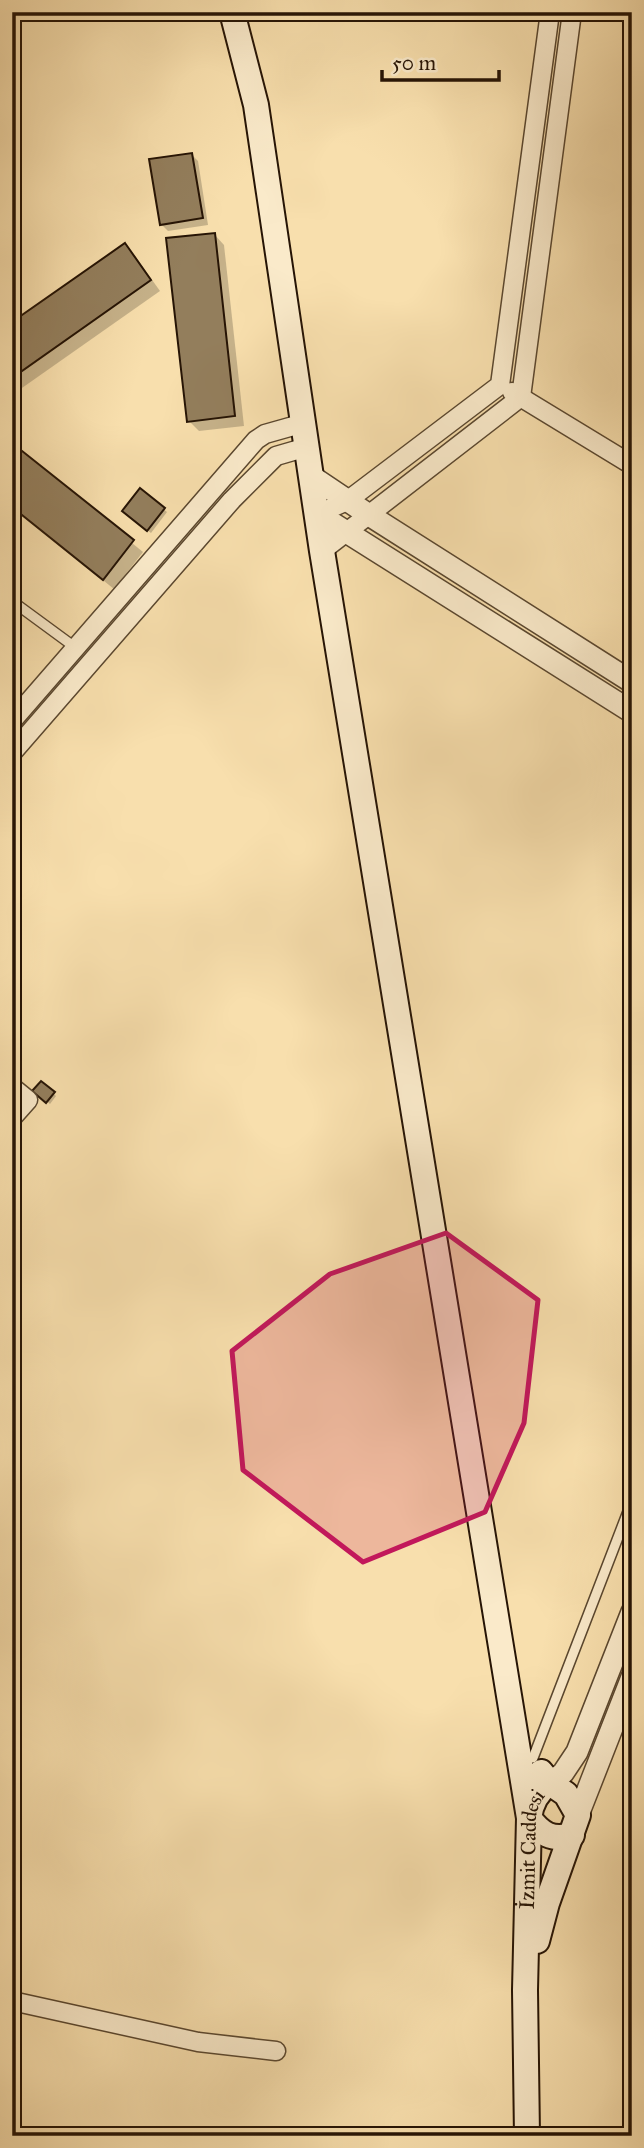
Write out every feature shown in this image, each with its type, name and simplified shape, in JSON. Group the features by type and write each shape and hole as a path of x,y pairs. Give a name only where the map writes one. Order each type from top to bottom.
{"main road":[{"path":"232,12 256,105 311,476 529,1818 541,1833 548,1837 562,1838 575,1825 566,1794 544,1777 533,1758 505,1666"},
{"name":"İzmit Caddesi","path":"527,2136 525,1990 529,1818 534,1799 539,1791 550,1783"},
{"name":"İzmit Caddesi","path":"525,1990 547,1903 575,1825"}],"street":[{"path":"318,514 348,501 500,385 550,12"},
{"path":"323,551 521,397 572,12"},
{"path":"500,385 632,465"},
{"path":"12,720 256,440 265,434 306,435"},
{"path":"12,753 232,500 276,456 306,435"},
{"path":"311,476 632,682"},
{"path":"318,514 632,712"},
{"path":"12,1087 28,1100 12,1118"},
{"name":"İzmit Caddesi","path":"550,1783 563,1773 577,1752 632,1612"},
{"name":"İzmit Caddesi","path":"575,1825 632,1677"},
{"path":"12,2001 198,2042 276,2051"}],"lane":[{"path":"12,601 76,648"},
{"path":"533,1758 632,1501"}],"highlighted area":[{"path":"446,1233 538,1300 524,1423 485,1512 363,1562 243,1470 232,1351 330,1274"}],"building":[{"path":"192,153 203,218 160,225 149,159"},
{"path":"215,233 235,416 187,422 166,238"},
{"path":"125,243 151,280 12,378 12,322"},
{"path":"12,443 134,540 103,580 12,507"},
{"path":"140,488 165,508 147,531 122,511"},
{"path":"41,1081 55,1092 46,1103 32,1091"}]}
